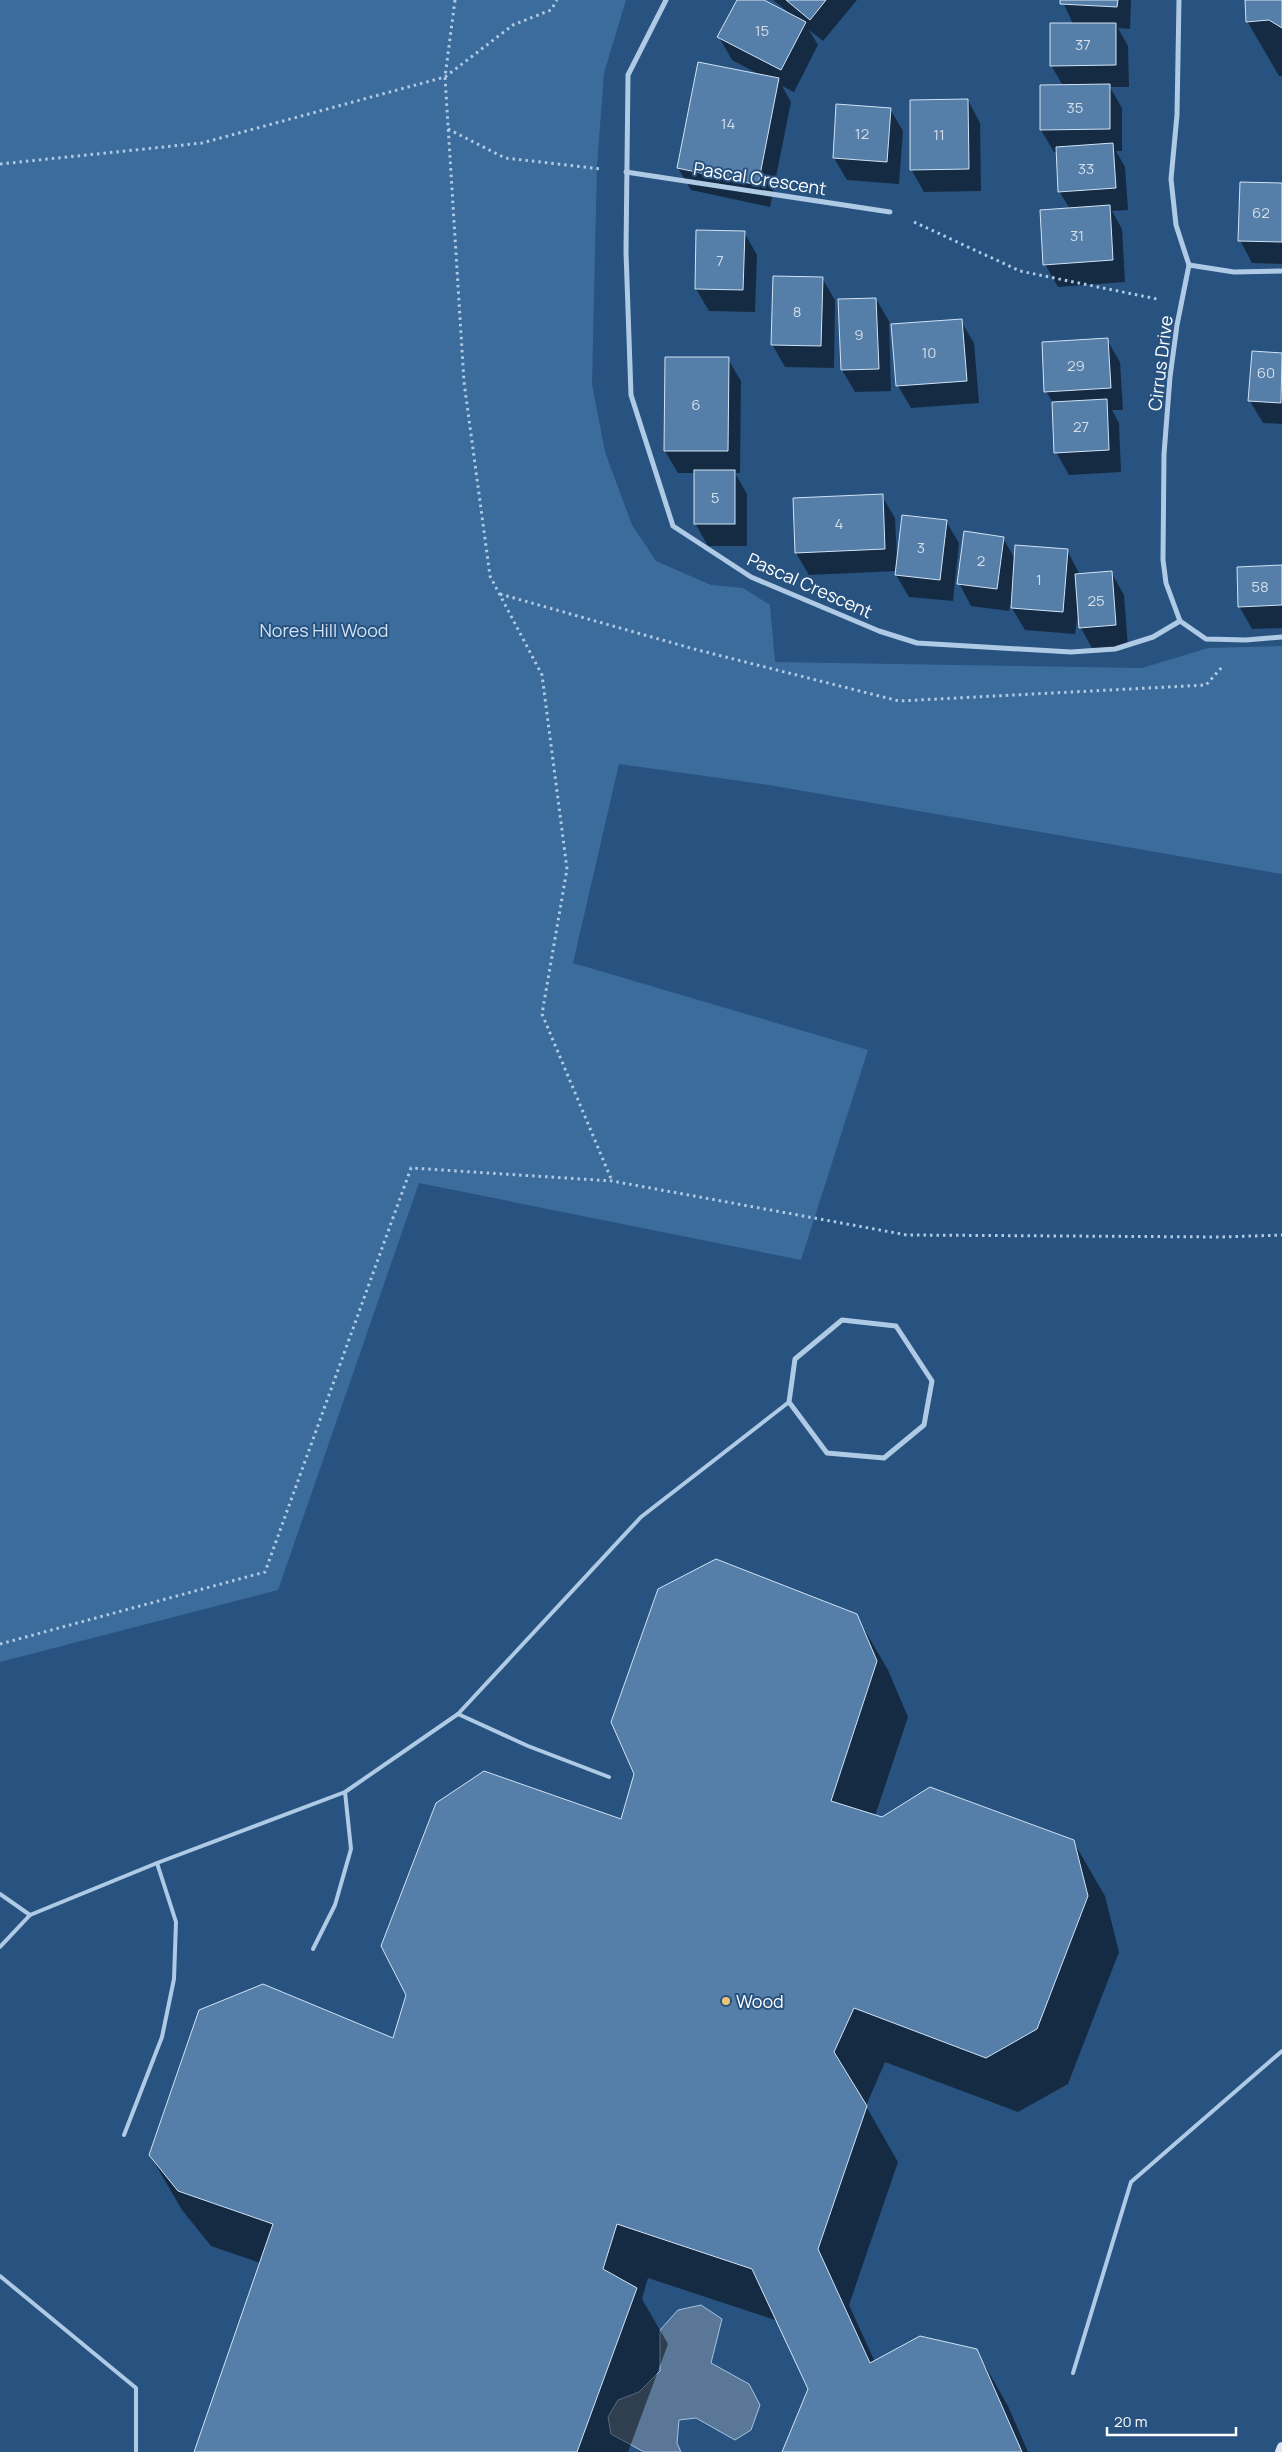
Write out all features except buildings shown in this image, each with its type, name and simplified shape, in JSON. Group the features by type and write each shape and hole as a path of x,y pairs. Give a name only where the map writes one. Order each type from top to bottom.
{"main road":[{"path":"1280,2452 1282,2447"}],"street":[{"name":"Pascal Crescent","path":"666,0 628,75 626,252 631,395 673,526 751,577 879,631 917,643 1071,652 1114,649 1153,637 1180,621"},
{"name":"Cirrus Drive","path":"1179,0 1177,115 1171,179 1176,225 1189,265 1170,377 1164,454 1163,550 1166,583 1180,621"},
{"name":"Pascal Crescent","path":"626,172 890,212"},
{"path":"1189,265 1234,272 1282,271"},
{"path":"1180,621 1206,639 1246,640 1282,637"},
{"path":"842,1320 896,1326 932,1381 924,1425 884,1458 827,1454 789,1402 795,1359 842,1320"}],"lane":[{"path":"0,1948 30,1915 157,1862 345,1792 458,1714 641,1517 789,1402"},
{"path":"458,1714 528,1746 609,1777"},
{"path":"313,1949 335,1905 351,1849 345,1792"},
{"path":"124,2134 162,2037 174,1978 176,1922 157,1862"},
{"path":"0,1894 30,1915"},
{"path":"1073,2373 1132,2182 1282,2051"},
{"path":"0,2276 136,2388 136,2452"}],"path":[{"path":"455,0 444,77 464,382 490,576 542,675 567,869 542,1014 612,1181"},
{"path":"0,164 202,144 444,77 513,25 550,10 557,0"},
{"path":"448,129 505,158 626,172"},
{"path":"890,212 1020,271 1182,304"},
{"path":"500,594 694,649 899,701 1206,685 1246,640"},
{"path":"0,1644 265,1572 411,1168 612,1181 907,1234 1221,1237 1282,1235"}],"green space":[{"name":"Nores Hill Wood","path":"0,0 626,0 604,73 597,166 592,384 605,452 632,525 656,561 711,585 743,588 770,605 775,662 1142,668 1208,648 1282,646 1282,874 769,785 619,764 573,963 868,1050 801,1260 419,1183 278,1590 0,1662"}],"shaded area":[{"path":"701,2305 722,2319 711,2363 749,2384 760,2405 751,2430 735,2440 696,2418 679,2420 677,2443 681,2452 644,2452 611,2434 608,2417 618,2400 639,2392 660,2371 660,2330 678,2310"}],"place":[{"name":"Wood","path":"726,2001"}]}
